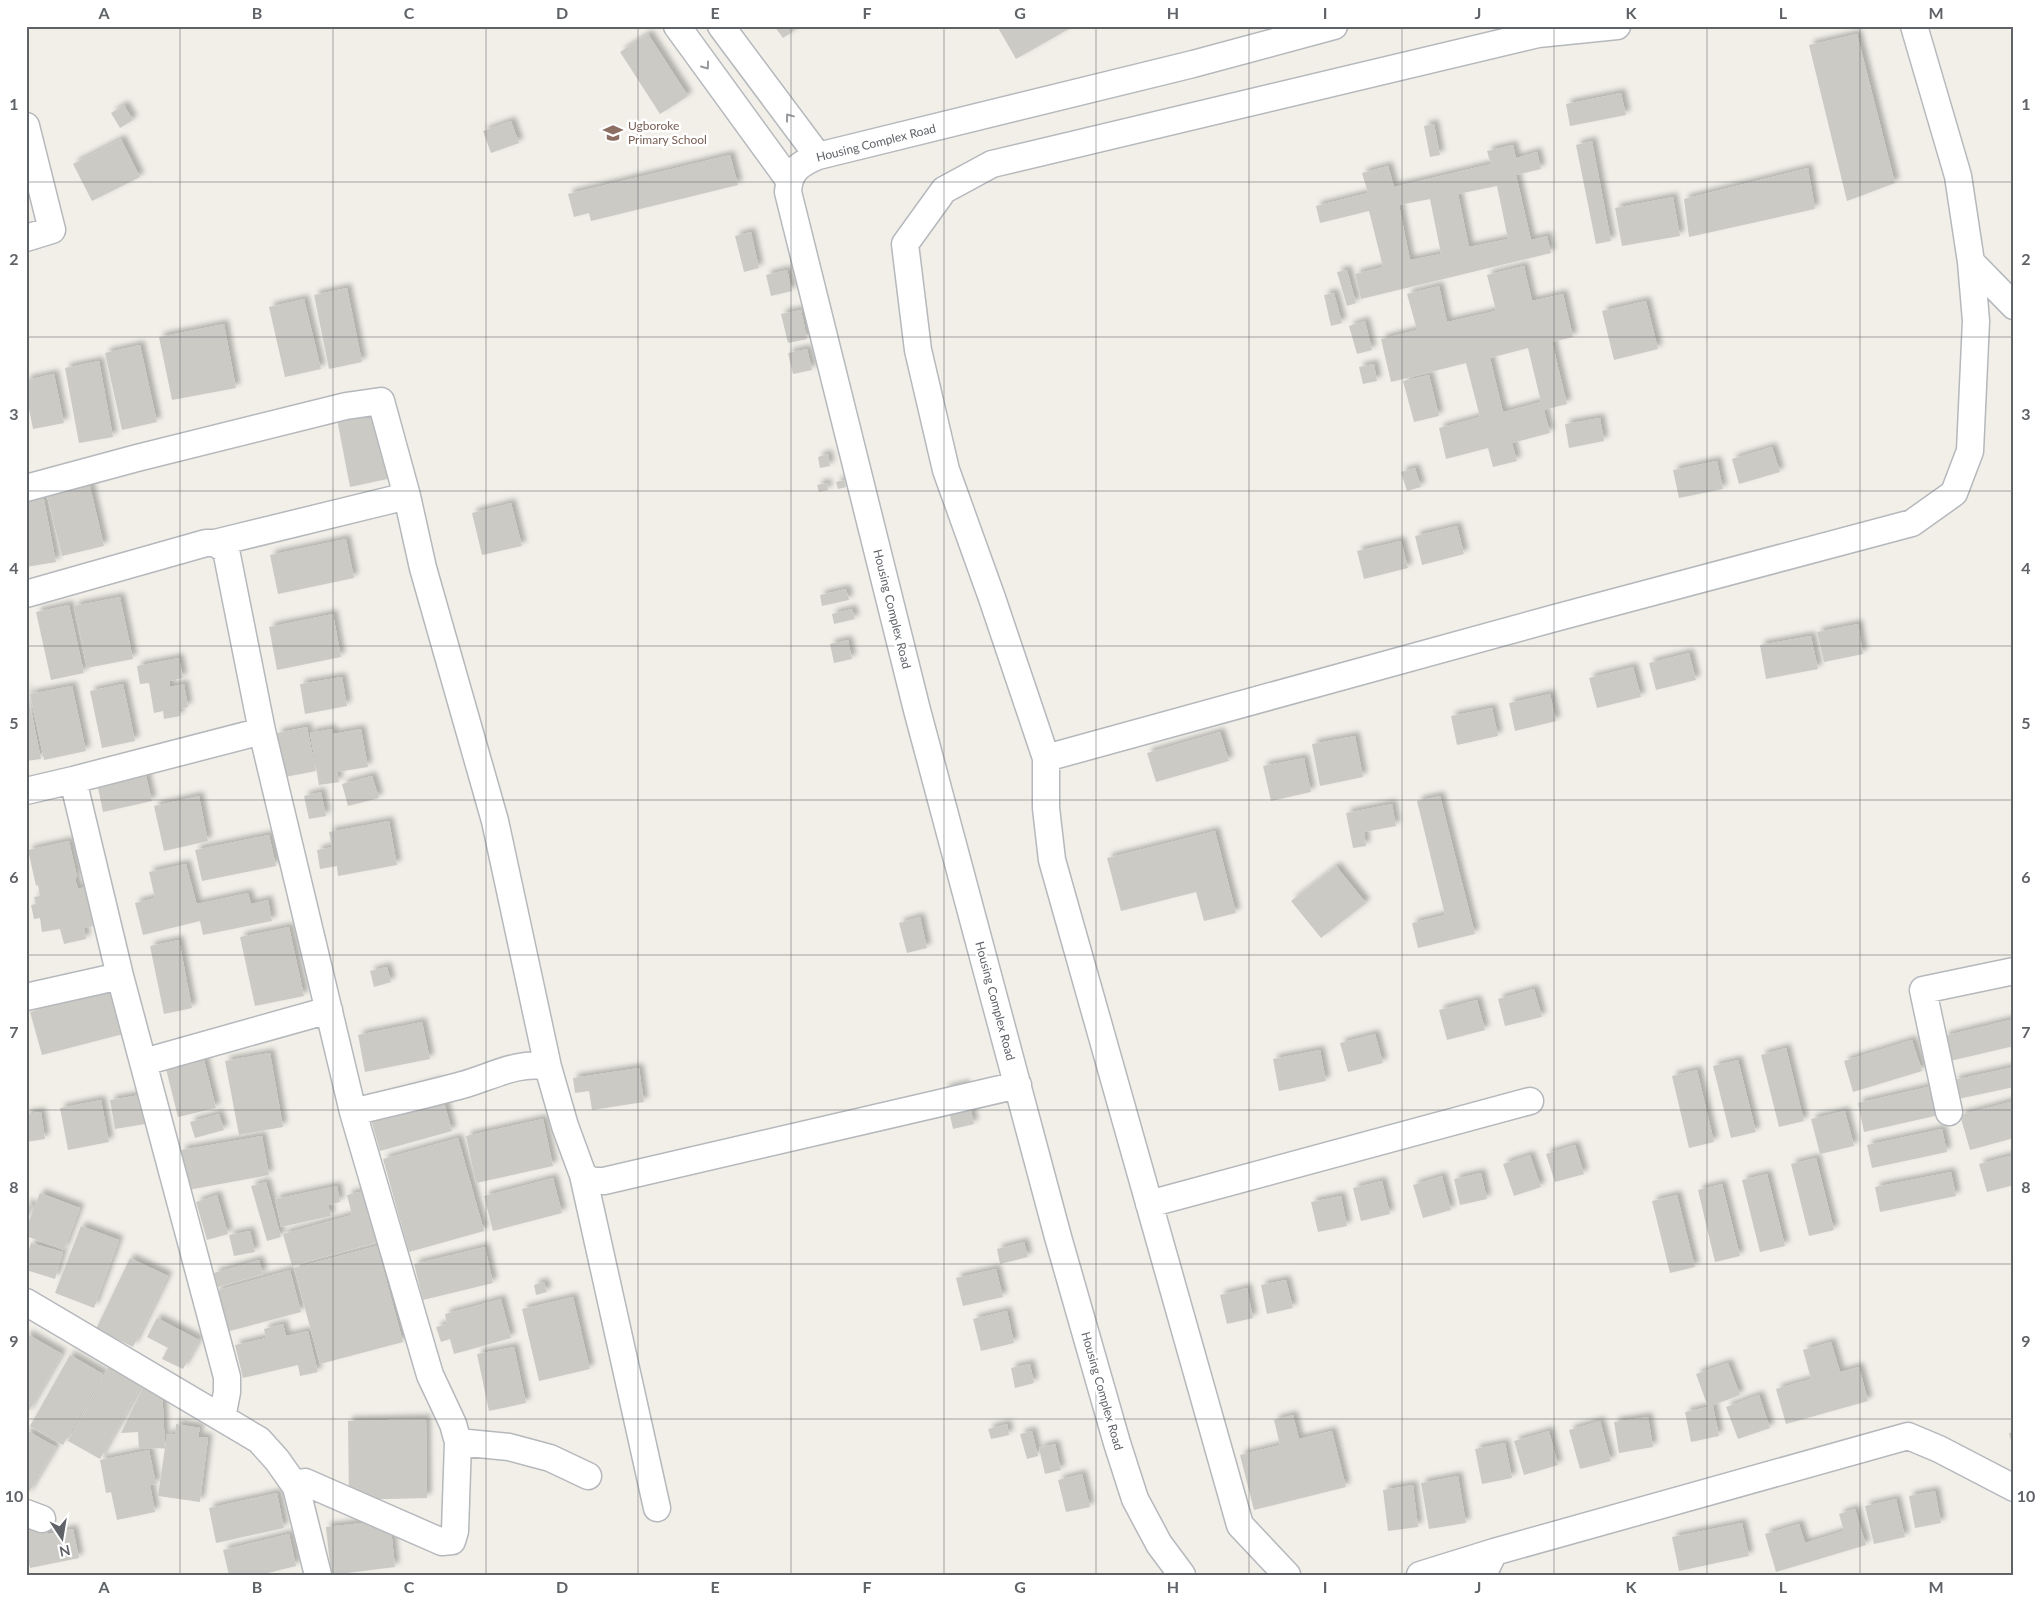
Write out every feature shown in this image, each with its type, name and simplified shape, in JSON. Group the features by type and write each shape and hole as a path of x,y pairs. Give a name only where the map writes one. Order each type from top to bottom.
{"street":[{"path":"677,26 789,180"},
{"path":"721,26 818,156"},
{"name":"Housing Complex Road","path":"1182,1575 1159,1544 1135,1499 1114,1434 917,710 788,192 789,180 802,164 818,156 1193,64 1334,26"},
{"path":"1287,1575 1240,1525 1052,860 1046,808 1046,758 946,470 918,350 905,244 944,190 992,164 1538,34 1617,26"},
{"path":"1046,758 1555,618 1912,523 1954,493 1970,451 1976,320 1971,262 1958,176 1914,26"},
{"path":"26,126 52,230 26,238"},
{"path":"1971,262 2014,306"},
{"path":"26,488 137,458 381,400 407,496 423,568 495,821 548,1067 582,1176 657,1508"},
{"path":"26,594 206,544 407,496"},
{"path":"215,543 226,550 230,561 262,731 353,1112 430,1375 453,1424 458,1442 455,1531 452,1541 442,1542 306,1482 296,1486"},
{"path":"26,791 262,731"},
{"path":"73,780 120,976 228,1377 222,1418"},
{"path":"1950,1112 1924,990 2014,971"},
{"path":"26,996 120,976"},
{"path":"144,1062 329,1010"},
{"path":"353,1112 463,1085 524,1066 537,1064 548,1067"},
{"path":"582,1176 592,1181 604,1181 1018,1084"},
{"path":"1149,1204 1530,1101"},
{"path":"26,1302 259,1440 296,1486 318,1575"},
{"path":"1420,1575 1488,1564 1908,1436 1939,1449 2014,1488"},
{"path":"458,1442 509,1447 533,1453 550,1458 588,1476"}],"building":[{"path":"774,26 793,26 795,30 783,38"},
{"path":"997,26 1074,26 1016,59"},
{"path":"648,34 688,96 660,114 620,52"},
{"path":"1857,34 1895,183 1847,201 1809,45"},
{"path":"1621,93 1626,115 1570,126 1566,104"},
{"path":"124,105 133,120 120,128 111,113"},
{"path":"511,121 519,143 491,153 483,131"},
{"path":"1434,124 1440,155 1430,157 1424,126"},
{"path":"121,139 140,177 92,201 73,164"},
{"path":"1592,141 1611,241 1596,244 1576,145"},
{"path":"1513,145 1516,158 1537,152 1541,169 1516,175 1531,240 1547,236 1551,253 1361,299 1355,274 1383,267 1369,211 1320,223 1316,206 1368,193 1362,173 1388,166 1394,187 1491,164 1487,151","holes":["1497,186 1508,239 1469,247 1458,194","1430,199 1441,254 1410,260 1399,205"]},
{"path":"730,155 738,185 591,221 589,213 574,217 568,194"},
{"path":"1808,168 1815,209 1689,237 1684,199"},
{"path":"1673,197 1680,236 1622,246 1615,208"},
{"path":"751,232 759,268 744,272 735,236"},
{"path":"1524,266 1532,301 1563,294 1573,337 1552,342 1567,404 1544,410 1550,433 1512,443 1517,461 1493,467 1488,448 1446,459 1439,428 1480,417 1466,363 1391,382 1381,339 1417,330 1407,294 1439,286 1447,322 1496,311 1487,275","holes":["1528,348 1541,402 1503,412 1490,358"]},
{"path":"787,270 792,291 771,296 766,275"},
{"path":"1347,270 1356,303 1347,306 1337,272"},
{"path":"347,288 362,362 329,369 314,295"},
{"path":"1334,293 1342,323 1331,326 1324,295"},
{"path":"304,299 321,369 285,377 269,307"},
{"path":"1646,301 1658,349 1614,360 1602,311"},
{"path":"801,310 807,339 788,343 781,314"},
{"path":"1365,321 1372,350 1357,354 1349,326"},
{"path":"224,324 236,388 172,400 159,337"},
{"path":"140,345 157,422 122,430 105,353"},
{"path":"807,349 812,370 793,374 788,353"},
{"path":"99,361 113,437 79,443 65,368"},
{"path":"1374,364 1377,381 1363,384 1359,367"},
{"path":"54,374 64,423 33,429 26,394 26,380"},
{"path":"1429,375 1439,416 1414,422 1403,381"},
{"path":"378,405 392,478 350,487 336,414"},
{"path":"1600,418 1604,441 1569,448 1565,424"},
{"path":"1772,447 1780,472 1739,484 1732,459"},
{"path":"828,454 830,466 820,468 818,457"},
{"path":"1717,461 1723,489 1679,498 1673,470"},
{"path":"1415,468 1421,487 1407,491 1401,472"},
{"path":"844,480 846,487 838,489 836,482"},
{"path":"89,482 104,546 62,556 46,492"},
{"path":"827,483 828,490 819,492 817,485"},
{"path":"43,495 56,562 26,567 26,498"},
{"path":"511,503 522,546 482,555 472,513"},
{"path":"1457,526 1464,554 1422,565 1415,536"},
{"path":"346,539 354,578 278,594 270,555"},
{"path":"1401,541 1408,568 1364,579 1357,551"},
{"path":"846,589 849,600 822,606 820,595"},
{"path":"120,597 133,659 87,668 74,606"},
{"path":"69,605 84,673 51,680 36,612"},
{"path":"852,609 855,619 834,624 832,614"},
{"path":"333,614 341,657 277,670 269,627"},
{"path":"1858,624 1863,654 1824,662 1817,632"},
{"path":"1811,636 1818,669 1766,679 1760,645"},
{"path":"848,640 852,659 834,663 830,644"},
{"path":"1689,653 1696,680 1656,690 1649,663"},
{"path":"179,658 183,678 169,681 170,687 184,684 188,707 179,709 180,716 164,719 163,711 154,713 149,683 140,684 137,666"},
{"path":"1633,667 1641,697 1597,708 1589,678"},
{"path":"342,677 347,706 305,714 300,684"},
{"path":"123,684 135,741 102,748 90,691"},
{"path":"26,686 41,759 26,761"},
{"path":"72,686 86,751 44,760 30,694"},
{"path":"1550,694 1556,721 1515,731 1509,703"},
{"path":"1492,708 1498,736 1457,745 1451,716"},
{"path":"307,727 316,771 285,777 277,733"},
{"path":"332,729 333,734 361,729 368,767 337,772 339,782 319,785 310,733"},
{"path":"1220,732 1229,761 1156,782 1147,753"},
{"path":"1355,736 1363,777 1320,786 1312,744"},
{"path":"1304,758 1311,792 1271,801 1263,766"},
{"path":"144,768 152,801 103,812 96,778"},
{"path":"372,776 379,798 348,806 342,784"},
{"path":"321,792 326,816 309,819 304,796"},
{"path":"199,796 208,841 164,851 154,806"},
{"path":"1440,796 1475,934 1418,948 1412,923 1445,915 1417,801"},
{"path":"1392,804 1396,826 1364,832 1366,846 1353,848 1346,813"},
{"path":"389,821 397,865 338,876 337,866 320,869 317,850 332,847 329,832"},
{"path":"1215,831 1236,913 1204,921 1196,892 1121,911 1107,858"},
{"path":"269,835 276,866 202,881 195,850"},
{"path":"69,841 77,877 50,884 75,878 78,889 85,887 93,926 84,928 86,939 64,944 60,929 42,932 40,918 34,919 31,905 36,904 34,897 40,896 28,850"},
{"path":"186,864 198,909 197,904 248,893 251,904 268,900 272,921 203,935 200,921 143,935 135,903 155,898 149,872"},
{"path":"1336,866 1366,903 1321,938 1291,901"},
{"path":"920,917 927,948 907,953 899,923"},
{"path":"289,927 304,996 255,1006 240,937"},
{"path":"179,940 192,1008 164,1014 150,946"},
{"path":"387,967 391,982 374,987 370,971"},
{"path":"1534,989 1542,1017 1505,1026 1498,999"},
{"path":"111,990 123,1034 42,1055 30,1012"},
{"path":"1477,1000 1485,1030 1447,1040 1439,1010"},
{"path":"2014,1019 2014,1046 1950,1061 1944,1036"},
{"path":"422,1022 430,1059 365,1072 358,1035"},
{"path":"1375,1034 1383,1063 1348,1072 1340,1043"},
{"path":"1912,1040 1922,1071 1853,1092 1844,1061"},
{"path":"1786,1048 1804,1121 1779,1127 1761,1055"},
{"path":"1320,1050 1326,1081 1279,1091 1273,1059"},
{"path":"270,1053 283,1127 239,1135 225,1061"},
{"path":"203,1056 216,1108 178,1117 165,1065"},
{"path":"1738,1060 1756,1132 1731,1138 1713,1066"},
{"path":"2014,1067 2014,1087 1958,1099 1954,1080"},
{"path":"639,1068 644,1102 592,1110 589,1091 575,1093 573,1078"},
{"path":"1697,1070 1714,1142 1689,1148 1672,1076"},
{"path":"438,1081 452,1131 380,1151 366,1102"},
{"path":"965,1084 974,1124 953,1129 944,1089"},
{"path":"1932,1086 1939,1115 1864,1132 1858,1103"},
{"path":"140,1095 145,1124 115,1129 110,1100"},
{"path":"101,1100 109,1142 68,1150 60,1108"},
{"path":"2014,1101 2014,1138 1970,1150 1960,1115"},
{"path":"1845,1111 1854,1146 1820,1154 1811,1119"},
{"path":"41,1112 45,1139 26,1142 26,1114"},
{"path":"219,1114 224,1130 195,1138 190,1122"},
{"path":"543,1119 553,1166 476,1183 466,1136"},
{"path":"1942,1129 1947,1152 1872,1168 1867,1145"},
{"path":"262,1136 269,1175 188,1190 181,1150"},
{"path":"458,1138 484,1231 409,1252 383,1159"},
{"path":"1575,1145 1584,1174 1555,1182 1546,1154"},
{"path":"1530,1155 1541,1187 1514,1196 1503,1164"},
{"path":"2014,1155 2014,1185 1987,1192 1979,1164"},
{"path":"1816,1158 1834,1230 1809,1236 1791,1164"},
{"path":"1951,1172 1956,1196 1880,1212 1875,1187"},
{"path":"1481,1173 1487,1199 1460,1205 1454,1179"},
{"path":"1767,1174 1785,1246 1760,1252 1742,1180"},
{"path":"1442,1176 1451,1210 1423,1218 1413,1185"},
{"path":"553,1178 562,1213 493,1231 484,1196"},
{"path":"1382,1181 1390,1214 1361,1221 1353,1188"},
{"path":"266,1182 281,1237 267,1241 251,1186"},
{"path":"1722,1184 1740,1256 1715,1262 1698,1190"},
{"path":"337,1186 340,1202 328,1205 331,1216 281,1227 275,1199"},
{"path":"364,1191 378,1242 292,1266 283,1234 352,1215 347,1195"},
{"path":"40,1193 80,1208 64,1250 26,1236 26,1228"},
{"path":"217,1195 228,1234 207,1240 196,1202"},
{"path":"1677,1195 1695,1267 1670,1273 1652,1201"},
{"path":"1341,1196 1347,1226 1318,1232 1311,1202"},
{"path":"26,1203 33,1206 26,1223"},
{"path":"81,1226 119,1240 94,1308 55,1293"},
{"path":"250,1231 255,1252 234,1256 229,1235"},
{"path":"1024,1242 1028,1257 1000,1264 997,1249"},
{"path":"31,1243 63,1252 55,1279 26,1270 26,1260"},
{"path":"377,1246 403,1342 320,1364 294,1268"},
{"path":"485,1247 493,1283 423,1300 414,1264"},
{"path":"130,1258 168,1276 133,1347 96,1329"},
{"path":"259,1260 263,1274 218,1287 214,1273"},
{"path":"996,1269 1003,1297 963,1306 956,1278"},
{"path":"290,1270 301,1312 226,1332 215,1291"},
{"path":"1286,1280 1293,1308 1267,1314 1261,1285"},
{"path":"544,1282 547,1292 536,1295 534,1285"},
{"path":"1247,1288 1253,1318 1227,1324 1220,1295"},
{"path":"573,1297 590,1369 539,1381 522,1309"},
{"path":"501,1299 511,1338 454,1354 450,1339 441,1342 436,1327 447,1324 445,1314"},
{"path":"1007,1311 1014,1343 981,1351 973,1319"},
{"path":"157,1318 199,1340 183,1369 162,1359 168,1348 147,1337"},
{"path":"283,1324 286,1336 308,1331 318,1372 300,1376 298,1365 243,1378 235,1345 266,1338 264,1329"},
{"path":"27,1334 62,1354 26,1416 26,1337"},
{"path":"1831,1342 1840,1372 1859,1367 1868,1401 1786,1424 1776,1389 1811,1379 1803,1350"},
{"path":"514,1347 526,1403 489,1411 477,1354"},
{"path":"70,1355 103,1374 63,1445 30,1426"},
{"path":"111,1362 144,1380 100,1459 68,1441"},
{"path":"1728,1363 1740,1395 1708,1407 1696,1374"},
{"path":"1030,1364 1034,1383 1015,1388 1011,1368"},
{"path":"146,1381 162,1388 165,1448 139,1449 138,1432 121,1433"},
{"path":"1759,1395 1770,1428 1738,1439 1726,1407"},
{"path":"1713,1406 1719,1436 1691,1442 1685,1412"},
{"path":"1293,1415 1299,1439 1332,1431 1346,1487 1254,1510 1240,1455 1280,1445 1274,1420"},
{"path":"1648,1417 1653,1447 1619,1453 1614,1422"},
{"path":"426,1419 427,1498 349,1500 348,1421"},
{"path":"1600,1421 1611,1461 1580,1469 1569,1430"},
{"path":"176,1424 200,1428 198,1437 208,1438 200,1502 158,1496 167,1434 175,1435"},
{"path":"1007,1424 1009,1435 991,1439 988,1429"},
{"path":"26,1430 56,1447 26,1497"},
{"path":"1032,1431 1038,1456 1027,1459 1020,1434"},
{"path":"1549,1431 1558,1465 1524,1475 1514,1441"},
{"path":"2014,1432 2014,1449 2013,1449 2009,1433"},
{"path":"1505,1443 1512,1478 1482,1484 1475,1449"},
{"path":"1055,1444 1061,1470 1045,1474 1039,1448"},
{"path":"149,1450 156,1484 150,1485 155,1512 117,1520 111,1492 106,1493 100,1460"},
{"path":"1082,1474 1090,1507 1066,1512 1058,1480"},
{"path":"1458,1476 1466,1523 1429,1529 1421,1483"},
{"path":"1413,1485 1418,1527 1388,1531 1383,1490"},
{"path":"1935,1491 1941,1523 1915,1528 1909,1496"},
{"path":"277,1493 284,1528 216,1543 209,1508"},
{"path":"1896,1499 1905,1537 1874,1544 1865,1506"},
{"path":"1855,1509 1866,1545 1776,1572 1765,1534 1799,1524 1805,1543 1844,1531 1839,1514"},
{"path":"390,1520 395,1567 331,1575 326,1527"},
{"path":"1742,1523 1749,1556 1679,1571 1672,1537"},
{"path":"46,1525 48,1534 73,1529 79,1558 30,1568 26,1552 26,1528"},
{"path":"289,1534 296,1566 260,1575 229,1575 223,1550"}],"place":[{"name":"Ugboroke Primary School","path":"613,133"}]}
